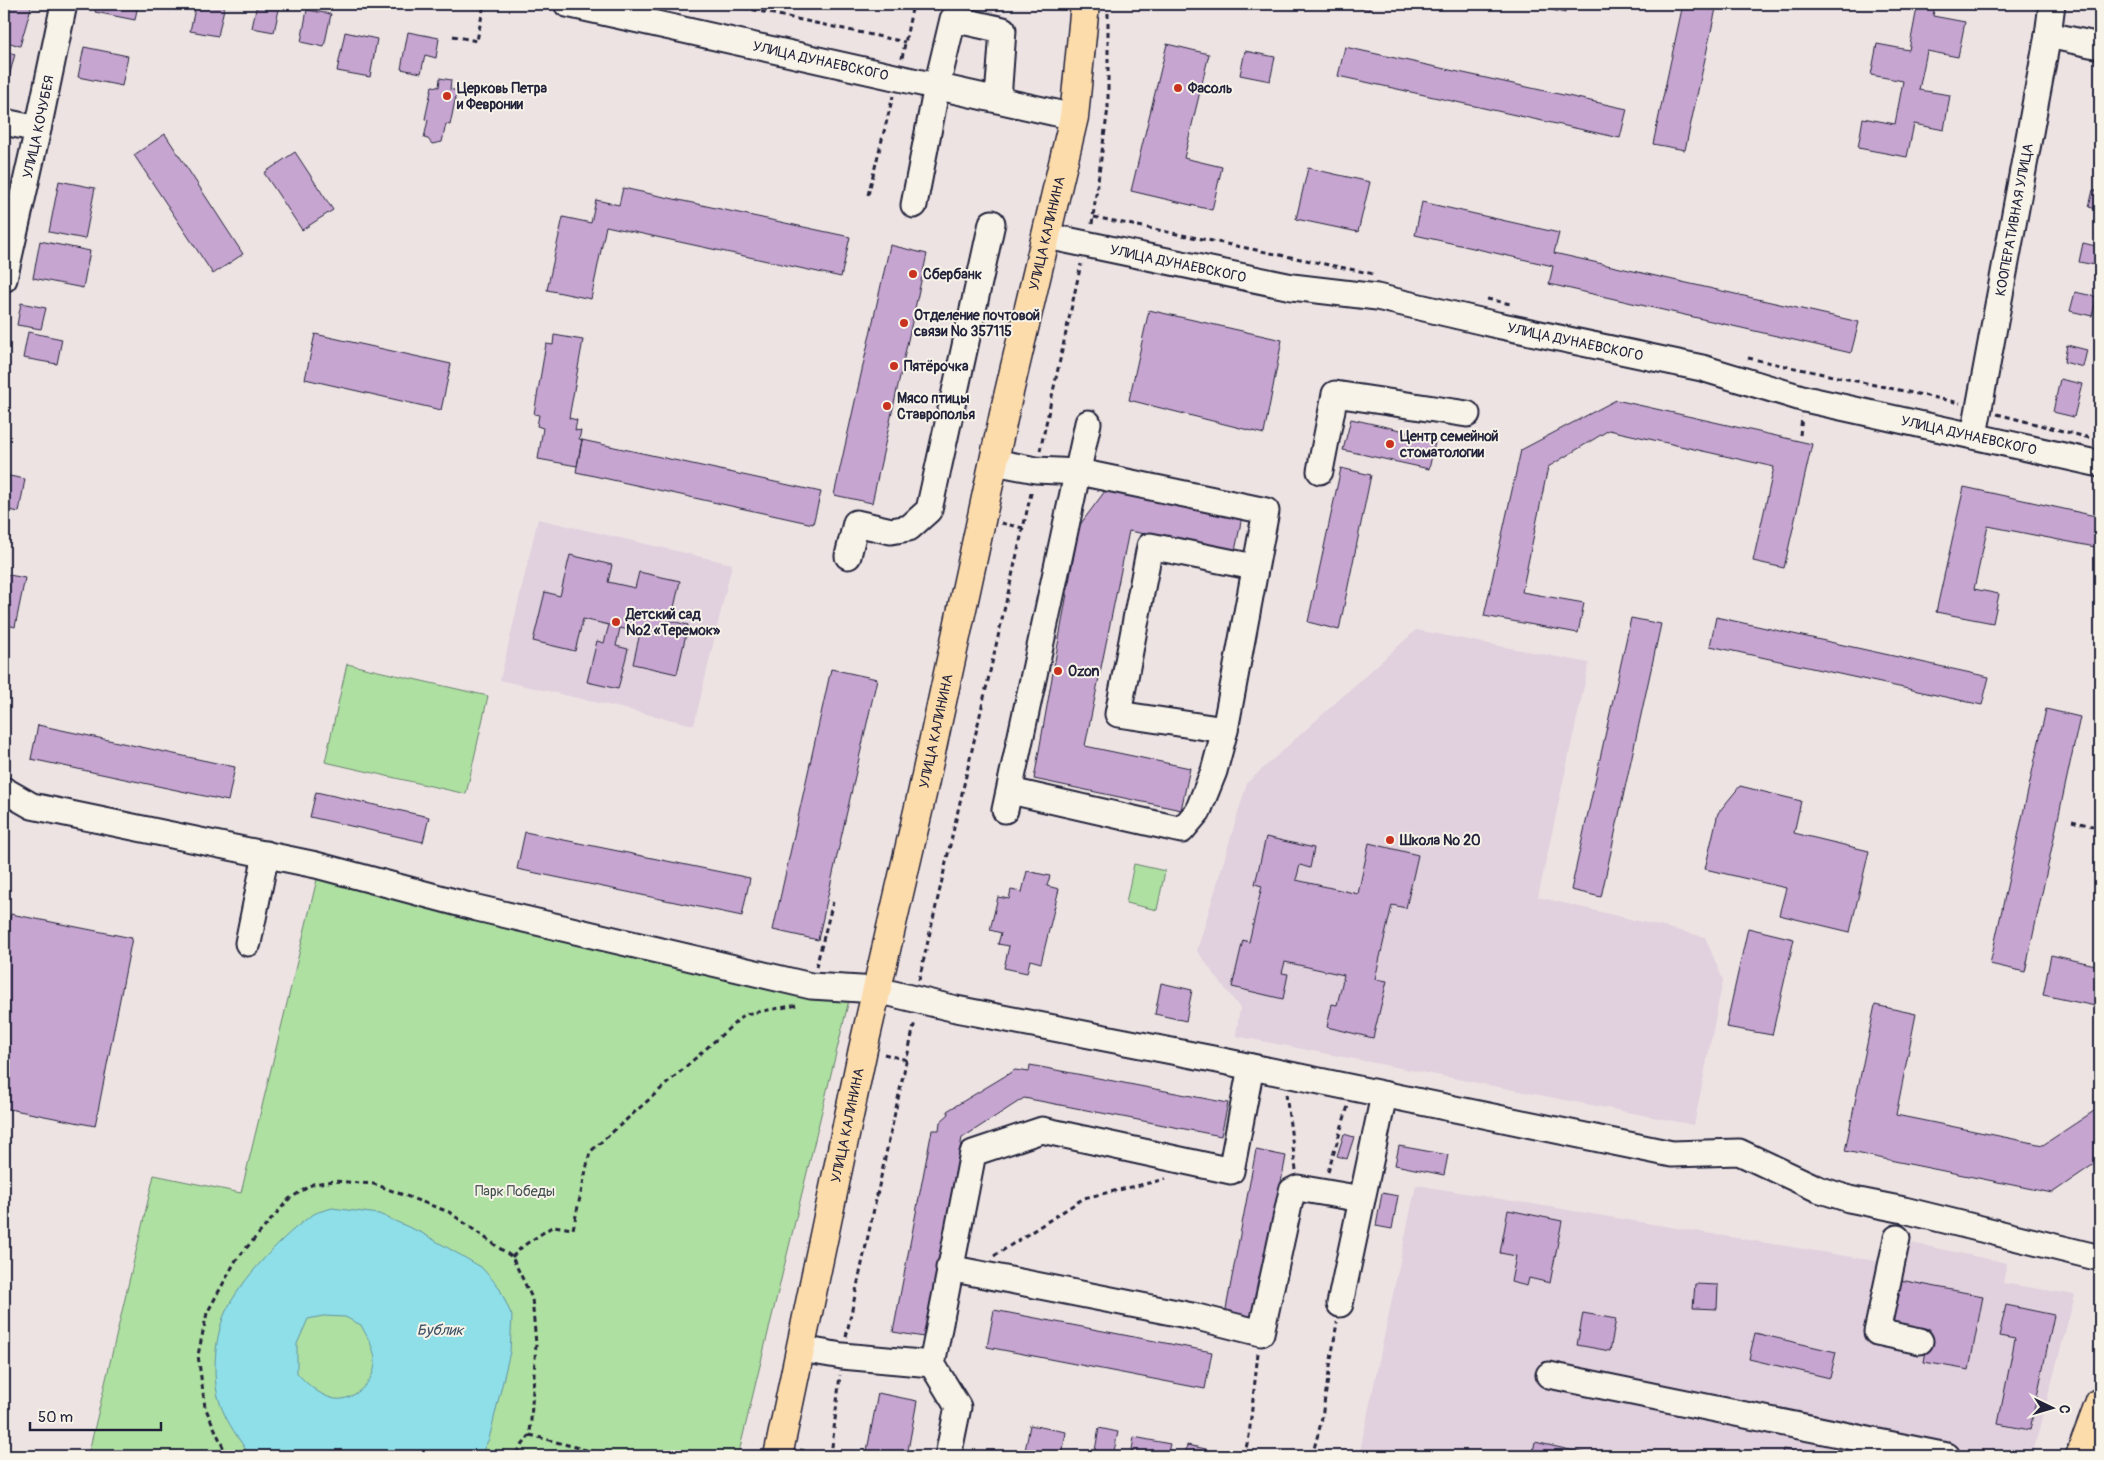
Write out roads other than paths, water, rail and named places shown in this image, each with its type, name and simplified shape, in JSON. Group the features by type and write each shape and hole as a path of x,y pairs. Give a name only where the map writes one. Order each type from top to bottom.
{"main road":[{"name":"УЛИЦА КАЛИНИНА","path":"778,1456 863,1049 1006,405 1074,117 1097,5"},
{"path":"2080,1456 2100,1402"}],"street":[{"name":"УЛИЦА КОЧУБЕЯ","path":"4,279 64,4"},
{"name":"УЛИЦА ДУНАЕВСКОГО","path":"567,4 1074,117"},
{"name":"КООПЕРАТИВНАЯ УЛИЦА","path":"1974,435 2048,35 2052,4"},
{"path":"914,205 937,86 953,19 1003,30 998,99"},
{"path":"2048,35 2100,46"},
{"path":"4,122 38,129"},
{"path":"848,556 856,523 891,531 909,528 929,510 992,223"},
{"name":"УЛИЦА ДУНАЕВСКОГО","path":"1047,236 1292,287 1377,297 1498,325 1702,368 1805,400 1974,435 2100,464"},
{"path":"1320,471 1335,394 1467,414"},
{"path":"994,462 1036,470 1079,472 1266,511 1225,730 1214,772 1198,811 1182,830 1008,800 1079,472 1088,423"},
{"path":"1225,730 1118,714 1150,546 1254,567"},
{"path":"4,790 32,806 266,854 477,908 811,986 877,990 1672,1154 1739,1152 1818,1189 1849,1199 1904,1210 2100,1258"},
{"path":"248,943 266,854"},
{"path":"948,1456 958,1407 932,1364 949,1268 973,1153 1042,1130 1231,1171 1251,1067"},
{"path":"1340,1304 1384,1095"},
{"path":"949,1268 1196,1317 1261,1333 1292,1191 1298,1188 1362,1199"},
{"path":"1897,1238 1877,1332 1920,1341"},
{"path":"801,1349 842,1356 932,1364"},
{"path":"1549,1375 1947,1456"}],"water":[{"name":"Бублик","path":"332,1208 379,1214 422,1233 481,1267 499,1287 512,1316 510,1352 489,1439 480,1456 250,1456 234,1431 220,1403 215,1370 217,1345 225,1313 241,1287 277,1245 302,1222 318,1212","holes":["323,1316 345,1317 361,1325 372,1347 375,1361 371,1376 361,1390 354,1395 339,1399 331,1398 317,1391 297,1373 297,1344 308,1319"]}],"place":[{"name":"Фасоль","path":"1178,88"},
{"name":"Церковь Петра и Февронии","path":"447,96"},
{"name":"Сбербанк","path":"913,274"},
{"name":"Отделение почтовой связи № 357115","path":"904,323"},
{"name":"Пятёрочка","path":"894,366"},
{"name":"Мясо птицы Ставрополья","path":"887,406"},
{"name":"Центр cемейной cтоматологии","path":"1390,444"},
{"name":"Детский сад №2 «Теремок»","path":"616,622"},
{"name":"Ozon","path":"1058,671"},
{"name":"Школа № 20","path":"1390,840"}],"park label":[{"name":"Парк Победы","path":"515,1191"}]}
